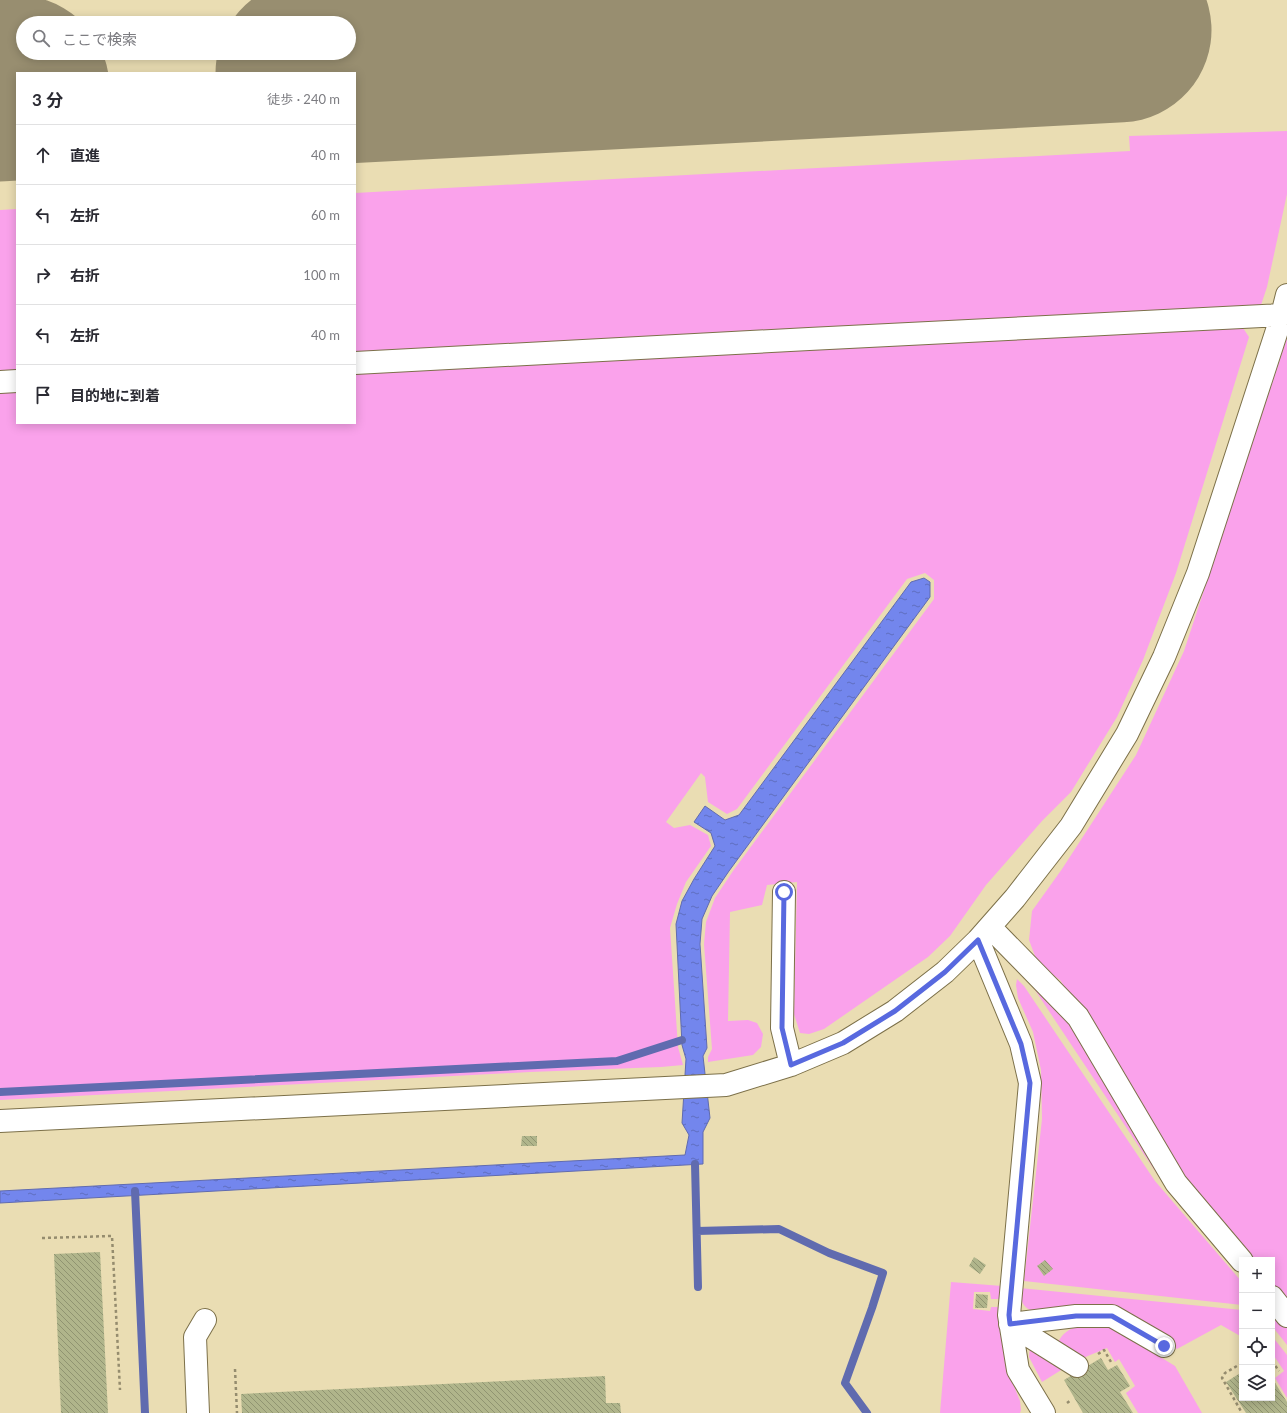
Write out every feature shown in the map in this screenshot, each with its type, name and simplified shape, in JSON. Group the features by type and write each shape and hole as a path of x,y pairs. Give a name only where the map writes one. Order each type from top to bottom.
{"lane":[{"path":"0,1121 726,1085 791,1065 843,1043 895,1011 945,972 984,934 1015,898 1071,826 1131,727 1164,658 1198,573 1284,305 801,339 356,363"},
{"path":"0,382 16,381"},
{"path":"784,892 782,1028 791,1065"},
{"path":"984,934 1078,1017 1176,1182 1239,1257"},
{"path":"984,934 1021,1044 1030,1083 1010,1308 1010,1324 1018,1370 1044,1413"},
{"path":"1275,1301 1287,1316"},
{"path":"1010,1324 1076,1316 1112,1316 1164,1346"},
{"path":"198,1413 195,1337 205,1320"},
{"path":"1010,1324 1077,1366"}],"path":[{"path":"42,1238 112,1236 120,1390"},
{"path":"1239,1365 1225,1373 1222,1378 1242,1413"},
{"path":"1275,1365 1279,1371"},
{"path":"235,1369 237,1413"}],"shaded area":[{"path":"1287,131 1287,194 1267,287 1261,305 356,353 356,193 1130,151 1129,136"},
{"path":"16,209 16,371 0,372 0,210"},
{"path":"1237,325 1243,328 1249,337 1176,573 1143,660 1117,717 1071,792 1042,821 986,885 950,936 928,957 824,1029 809,1034 800,1033 794,1014 797,882 767,885 762,905 730,912 728,1021 748,1020 757,1023 763,1034 761,1047 753,1055 708,1062 708,1057 712,1049 704,944 706,922 715,898 733,871 934,599 934,580 925,573 907,579 737,809 727,814 708,802 705,777 701,773 666,822 674,828 690,825 708,835 711,846 686,882 677,904 670,928 678,1047 683,1065 0,1100 0,389 16,388 16,424 356,424 356,370"},
{"path":"1287,338 1287,1305 1275,1290 1275,1257 1249,1257 1189,1183 1098,1037 1060,980 1038,964 1029,940 1032,911 1062,869 1136,755 1184,651"},
{"path":"1027,978 1061,1005 1239,1263 1239,1270 1159,1177"},
{"path":"1017,979 1024,986 1155,1181 1239,1279 1239,1305 1024,1281 1042,1119 1041,1070 1033,1032 1018,998 1016,985"},
{"path":"951,1282 1002,1286 1001,1299 991,1299 990,1292 974,1292 973,1309 990,1311 991,1307 1001,1307 1008,1371 1020,1401 1020,1413 940,1413"},
{"path":"1020,1288 1239,1310 1239,1335 1221,1325 1177,1349 1130,1316 1036,1312 1028,1309 1023,1304"},
{"path":"1275,1310 1287,1325 1287,1345 1275,1330"},
{"path":"1077,1326 1110,1326 1175,1366 1202,1413 1138,1413 1126,1393 1135,1386 1119,1359 1115,1362 1107,1348 1083,1358 1058,1342 1066,1332"},
{"path":"1275,1340 1287,1355 1287,1398 1275,1378 1284,1371 1275,1358"},
{"path":"1030,1346 1066,1367 1042,1382 1029,1357"}],"water":[{"path":"924,578 930,582 930,597 729,871 712,896 702,919 700,944 707,1048 703,1056 710,1118 703,1132 703,1164 0,1203 0,1191 685,1155 689,1135 682,1123 686,1059 682,1045 676,924 682,901 715,846 711,833 694,822 705,806 725,820 739,815 911,582"}],"building":[{"path":"522,1136 537,1136 537,1146 521,1146"},
{"path":"100,1252 108,1413 61,1413 54,1254"},
{"path":"974,1257 986,1265 980,1274 969,1266"},
{"path":"1045,1260 1053,1269 1044,1276 1037,1266"},
{"path":"976,1294 988,1295 987,1308 975,1308"},
{"path":"1101,1358 1108,1370 1117,1365 1130,1386 1120,1392 1133,1413 1083,1413 1064,1380"},
{"path":"1239,1374 1239,1401 1275,1401 1275,1383 1287,1402 1287,1413 1246,1413 1226,1382"},
{"path":"605,1376 606,1403 620,1403 621,1413 242,1413 241,1394"}],"waterway":[{"path":"0,1092 617,1061 682,1040"},
{"path":"695,1164 698,1287"},
{"path":"135,1191 145,1413"},
{"path":"697,1231 779,1229 829,1253 883,1273 845,1383 867,1413"}],"taxiway":[{"path":"836,45 919,0"}],"runway":[{"path":"327,72 1119,30"},
{"path":"0,89 16,88"}],"route":[{"path":"784,892 782,1028 791,1065 843,1043 895,1011 945,972 978,940 1021,1044 1030,1083 1009,1315 1010,1324 1076,1316 1112,1316 1164,1346"}]}
